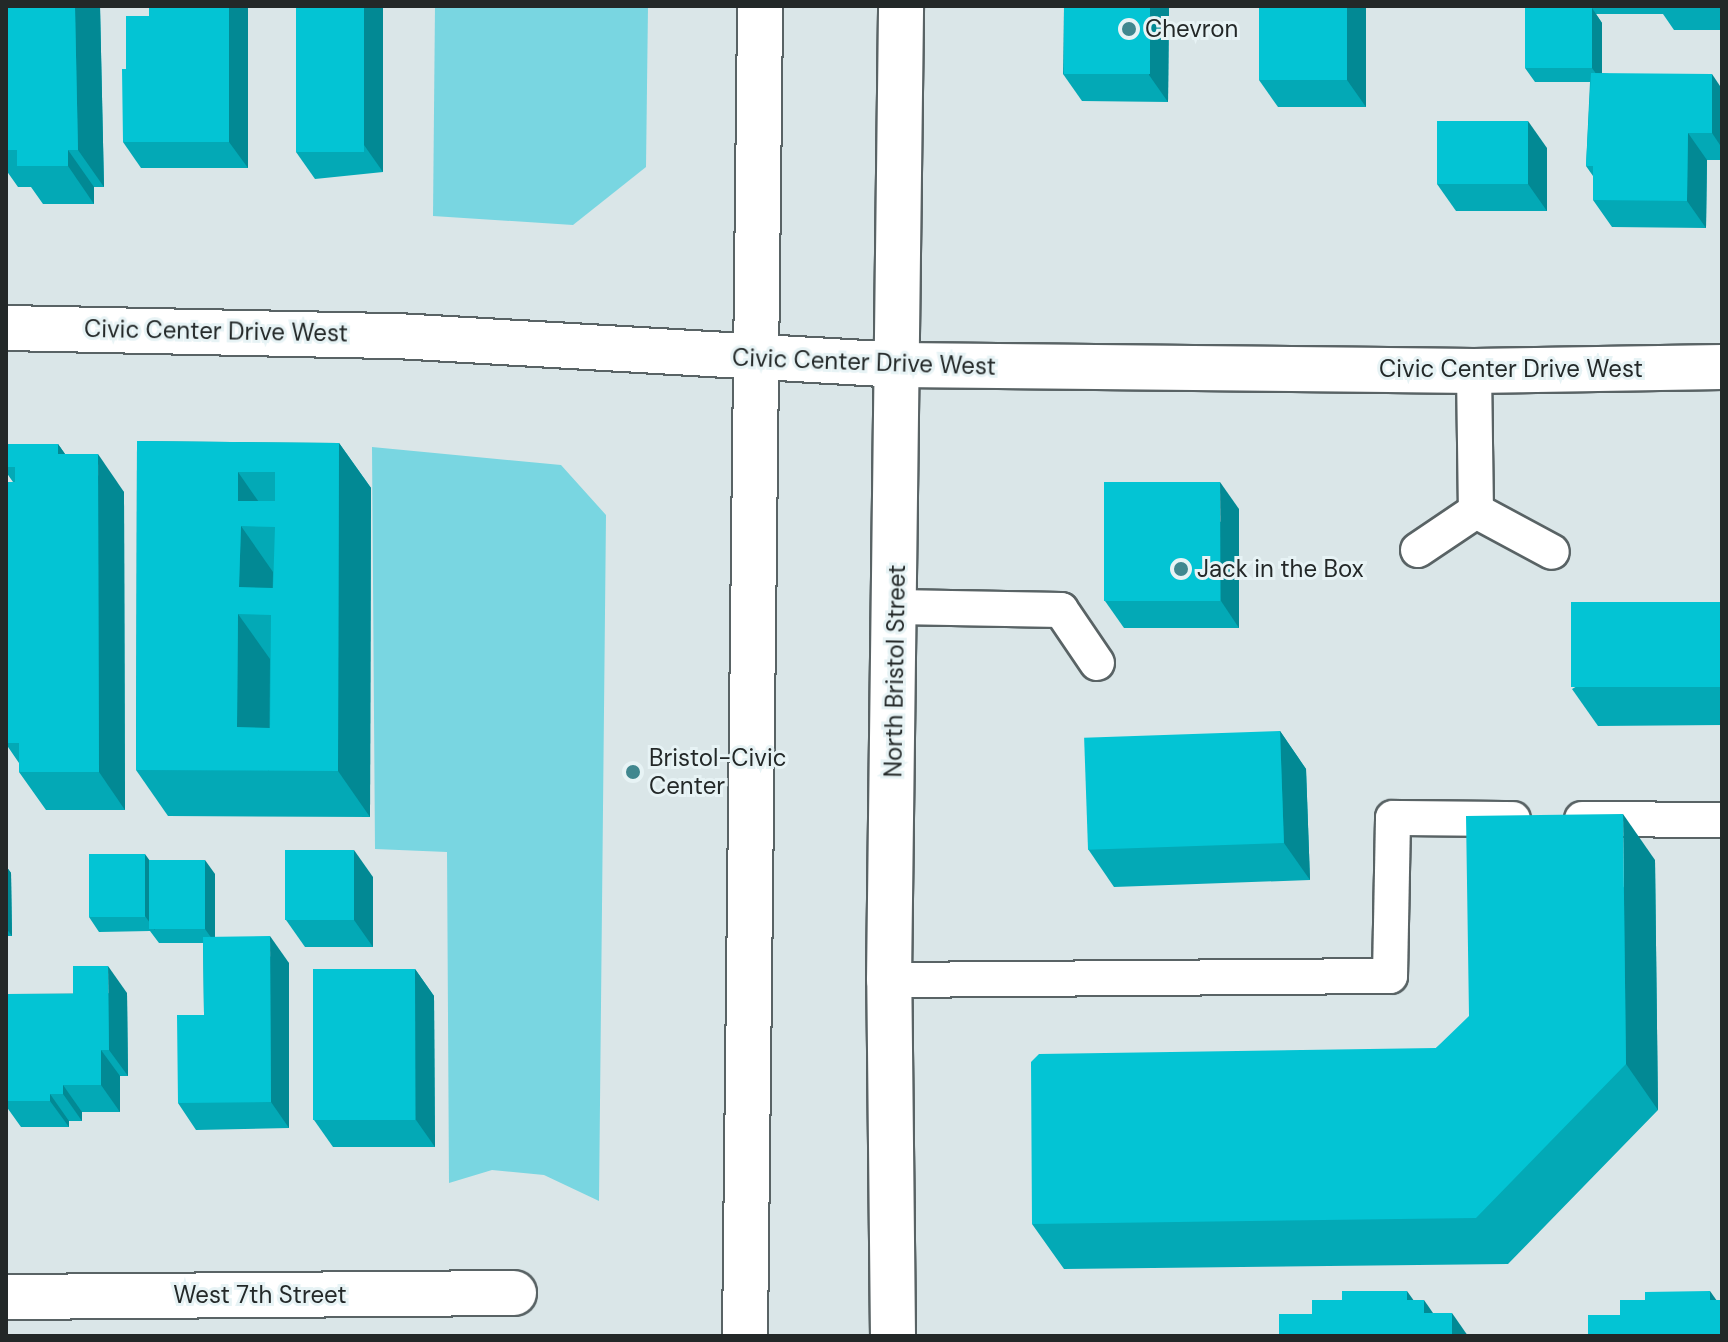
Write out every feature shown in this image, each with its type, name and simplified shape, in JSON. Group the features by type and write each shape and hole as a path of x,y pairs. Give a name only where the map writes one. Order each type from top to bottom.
{"main road":[{"path":"745,1336 753,359 760,6"},
{"name":"North Bristol Street","path":"893,1336 889,980 900,365 901,6"},
{"name":"Civic Center Drive West","path":"6,328 370,335 900,365 1474,371 1722,367"},
{"name":"West 7th Street","path":"6,1297 514,1293"}],"lane":[{"path":"1474,371 1476,511"},
{"path":"1418,550 1476,511"},
{"path":"1476,511 1552,552"},
{"path":"896,607 1061,610 1097,663"},
{"path":"889,980 1390,976 1393,818 1722,820"}],"shaded area":[{"path":"435,6 648,6 646,167 573,225 433,216"},
{"path":"372,447 561,465 606,515 599,1201 544,1175 492,1170 449,1183 447,852 375,849"}],"building":[{"path":"6,6 75,6 78,150 68,150 68,166 17,166 17,150 6,150"},
{"path":"149,6 229,6 229,142 123,142 122,69 126,69 126,16 149,16"},
{"path":"296,6 364,6 364,152 296,152"},
{"path":"1064,6 1150,6 1150,74 1064,74"},
{"path":"1259,6 1347,6 1347,80 1259,80"},
{"path":"1525,8 1592,8 1592,68 1525,68"},
{"path":"1591,73 1712,74 1712,133 1688,133 1687,201 1593,200 1593,166 1586,166"},
{"path":"1437,121 1528,121 1528,184 1437,184"},
{"path":"137,441 339,443 338,771 136,770","holes":["238,472 275,472 275,501 238,501","241,526 275,527 273,588 239,587","238,614 271,615 270,728 237,727"]},
{"path":"6,444 58,444 58,454 98,454 99,772 19,772 19,743 6,743 6,482 15,482 15,467 6,467"},
{"name":"Jack in the Box","path":"1104,482 1220,482 1220,601 1104,601"},
{"path":"1571,602 1722,602 1722,687 1571,687"},
{"path":"1280,731 1284,843 1088,850 1084,738"},
{"path":"1623,814 1626,1064 1476,1218 1032,1224 1031,1062 1039,1054 1436,1048 1469,1016 1466,816"},
{"path":"285,850 354,850 354,920 285,920"},
{"path":"89,854 145,854 145,917 89,917"},
{"path":"149,860 205,860 205,929 149,929"},
{"path":"270,936 271,1102 178,1103 177,1015 204,1015 203,937"},
{"path":"73,966 108,966 109,1050 101,1050 101,1085 63,1085 63,1094 50,1094 50,1101 6,1101 6,994 73,994"},
{"path":"313,969 415,969 415,1120 313,1120"},
{"path":"1342,1291 1407,1291 1407,1300 1424,1300 1424,1313 1452,1313 1452,1336 1279,1336 1279,1314 1312,1314 1312,1300 1342,1300"},
{"path":"1710,1291 1710,1300 1722,1300 1722,1336 1588,1336 1588,1315 1620,1315 1620,1300 1645,1300 1645,1292"}],"place":[{"name":"Chevron","path":"1129,29"},
{"name":"Jack in the Box","path":"1181,569"},
{"name":"Bristol-Civic Center","path":"633,772"}]}
